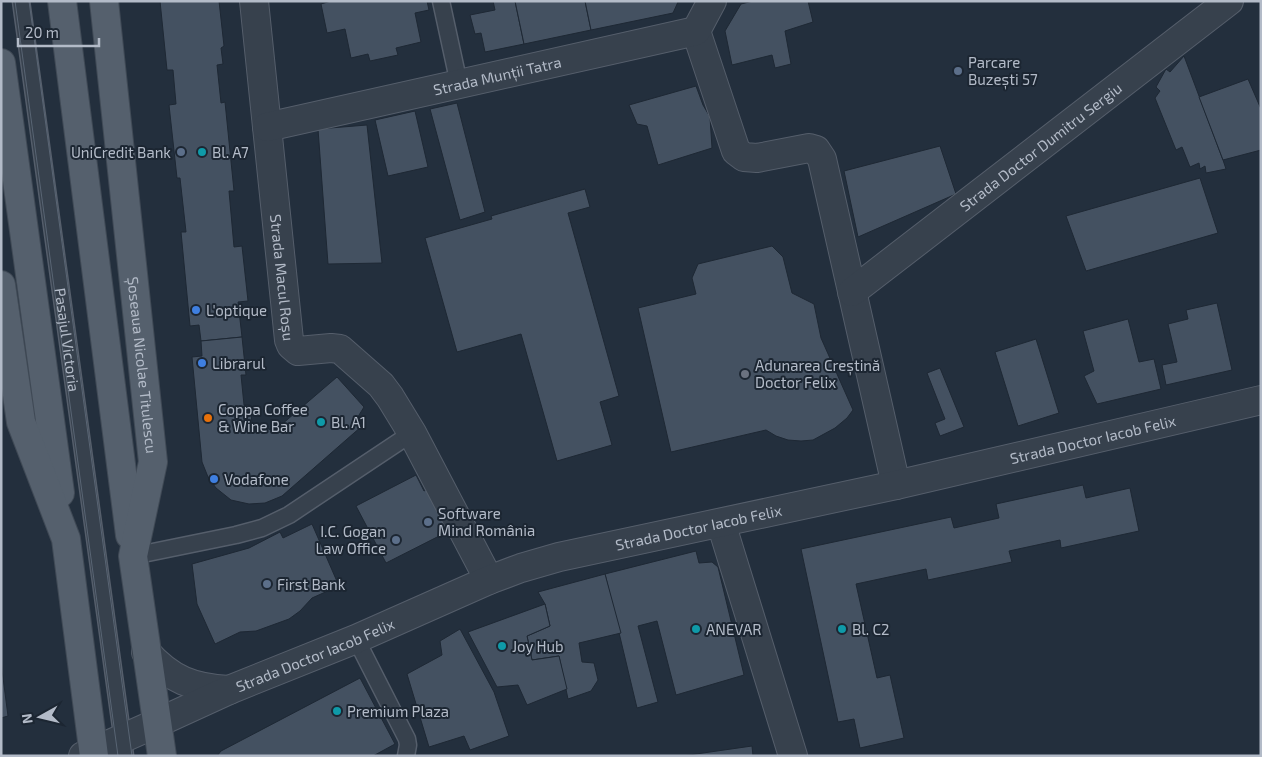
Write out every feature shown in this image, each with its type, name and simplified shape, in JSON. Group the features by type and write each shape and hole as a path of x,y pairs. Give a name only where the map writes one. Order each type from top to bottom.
{"main road":[{"path":"62,1 133,556"},
{"name":"Șoseaua Nicolae Titulescu","path":"104,1 153,462 133,556 162,756"},
{"name":"Pasajul Victoria","path":"1,63 66,539"},
{"path":"1,285 21,422 66,539 90,754"}],"street":[{"name":"Strada Macul Roșu","path":"254,1 291,345 298,351 340,349 386,391 412,433 489,580"},
{"path":"712,1 696,31 736,151 744,157 757,158 808,148 816,150 822,159 896,485"},
{"name":"Strada Doctor Dumitru Sergiu","path":"852,292 1229,1"},
{"name":"Strada Munții Tatra","path":"267,127 696,31"},
{"name":"Strada Doctor Iacob Felix","path":"90,754 123,747 157,723 229,690 356,639 489,580 521,568 560,557 896,485 1261,400"},
{"path":"721,523 792,756"},
{"path":"146,652 156,663 175,678 200,686 229,690"}],"lane":[{"name":"Pasajul Victoria","path":"21,1 123,747"},
{"path":"441,1 459,84"},
{"path":"133,556 262,528 289,515 412,433"},
{"path":"356,639 407,739 406,756"}],"building":[{"name":"Bl. A7","path":"160,1 219,1 224,46 221,48 223,64 217,65 221,103 225,102 234,191 229,191 234,247 242,246 248,301 238,302 242,337 201,341 199,325 190,326 181,232 186,232 180,178 177,178 169,105 176,104 173,70 167,70"},
{"path":"331,1 427,1 429,10 415,13 421,42 396,48 398,55 370,61 368,54 351,58 345,29 327,33 321,4"},
{"path":"493,1 515,1 524,44 485,52 481,33 475,34 470,15 495,10"},
{"path":"515,1 585,1 591,30 524,44"},
{"path":"585,1 678,2 673,13 591,30"},
{"path":"753,1 808,1 813,22 785,31 791,64 775,68 772,55 732,65 725,31 741,4"},
{"path":"1184,56 1226,169 1206,173 1205,166 1200,169 1199,163 1190,167 1182,147 1176,150 1155,98 1160,91 1156,87 1166,69 1170,72"},
{"path":"1248,79 1261,109 1261,150 1223,160 1199,97"},
{"path":"696,86 710,117 712,148 658,165 647,126 637,124 629,105"},
{"path":"457,103 485,212 460,220 430,109"},
{"path":"415,111 428,167 388,176 375,120"},
{"path":"367,125 382,263 328,264 318,129"},
{"path":"940,146 956,194 858,237 844,171"},
{"path":"1200,178 1218,233 1086,271 1066,216"},
{"path":"585,189 590,207 568,213 619,396 600,402 612,445 557,461 521,334 457,352 425,238 492,219 491,216"},
{"name":"Adunarea Creștină Doctor Felix","path":"772,246 783,257 792,293 814,304 821,338 853,410 835,428 813,440 788,440 766,430 671,452 638,308 696,294 692,278 698,264"},
{"path":"1217,303 1232,370 1166,385 1162,365 1177,362 1168,324 1188,319 1186,310"},
{"path":"1128,319 1139,362 1154,359 1161,389 1097,404 1084,376 1094,371 1083,331"},
{"name":"Bl. A1","path":"242,337 246,375 241,375 244,405 250,405 252,423 274,431 337,377 364,407 356,420 362,426 282,496 265,503 249,504 231,500 216,488 208,477 202,462 192,357 202,356 201,341"},
{"path":"1036,339 1059,413 1018,426 995,352"},
{"path":"940,368 964,427 940,436 935,423 945,419 927,373"},
{"path":"416,475 424,491 430,488 451,530 386,563 356,506"},
{"name":"Bl. C2","path":"1083,485 1086,498 1130,488 1139,531 1061,548 1060,540 1009,551 1012,562 928,580 926,569 856,584 877,678 890,675 904,738 860,748 854,719 838,722 801,549 951,517 954,528 999,518 996,504"},
{"name":"First Bank","path":"312,524 339,586 312,598 300,611 289,619 256,631 240,632 215,644 197,604 192,564 249,548 280,532 283,538"},
{"name":"ANEVAR","path":"696,551 699,563 712,562 718,567 744,675 676,695 657,621 638,626 658,702 637,708 605,574"},
{"path":"605,574 621,633 579,643 582,662 594,663 598,680 591,691 568,699 559,656 532,660 527,636 550,626 545,604 538,592"},
{"name":"Joy Hub","path":"545,604 550,626 527,636 532,660 559,656 567,689 527,705 518,685 497,687 468,632"},
{"path":"460,629 494,692 509,736 470,750 464,736 429,747 407,674 442,655 440,641"},
{"path":"1,662 8,716 1,718"},
{"name":"Premium Plaza","path":"360,678 395,744 373,756 217,756 221,751"},
{"path":"752,746 753,756 682,756"}],"tram line":[{"path":"15,1 118,756"},
{"path":"29,1 132,756"}],"place":[{"name":"Parcare Buzești 57","path":"958,71"},
{"name":"UniCredit Bank","path":"181,152"},
{"name":"Bl. A7","path":"202,152"},
{"name":"L'optique","path":"196,310"},
{"name":"Librarul","path":"202,363"},
{"name":"Adunarea Creștină Doctor Felix","path":"745,374"},
{"name":"Coppa Coffee & Wine Bar","path":"208,418"},
{"name":"Bl. A1","path":"321,422"},
{"name":"Vodafone","path":"214,479"},
{"name":"Software Mind România","path":"428,522"},
{"name":"I.C. Gogan Law Office","path":"396,540"},
{"name":"First Bank","path":"267,584"},
{"name":"ANEVAR","path":"696,629"},
{"name":"Bl. C2","path":"842,629"},
{"name":"Joy Hub","path":"502,646"},
{"name":"Premium Plaza","path":"337,711"}]}
